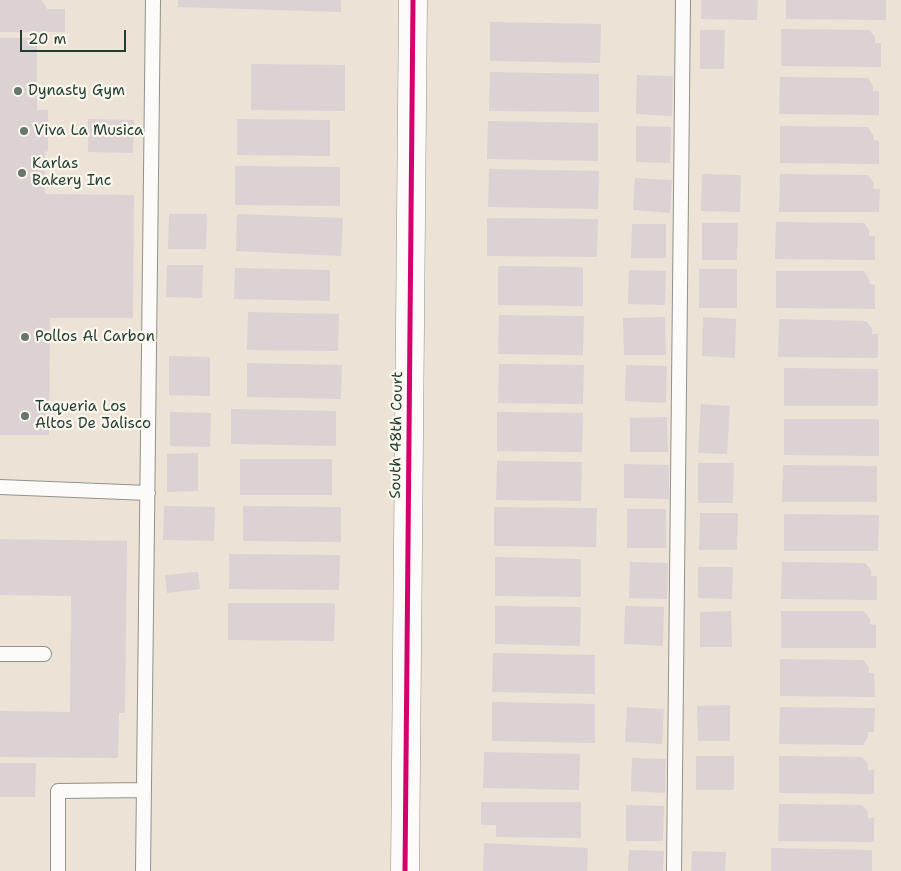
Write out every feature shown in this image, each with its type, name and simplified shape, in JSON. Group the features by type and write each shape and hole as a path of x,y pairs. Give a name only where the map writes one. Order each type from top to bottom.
{"street":[{"name":"South 48th Court","path":"405,871 413,0"}],"lane":[{"path":"143,871 153,0"},
{"path":"674,871 683,0"},
{"path":"0,487 148,493"},
{"path":"0,654 44,654"},
{"path":"58,871 58,791 144,790"}],"building":[{"path":"0,0 42,0 47,9 65,9 65,32 0,32"},
{"path":"178,0 341,0 341,12 178,7"},
{"path":"701,0 758,0 757,20 701,19"},
{"path":"786,0 886,0 886,20 786,19"},
{"path":"490,22 601,24 600,63 490,61"},
{"path":"781,29 869,30 875,37 875,43 881,43 881,67 781,66"},
{"path":"700,30 725,30 724,69 700,69"},
{"path":"0,38 37,38 37,110 48,110 48,152 45,151 45,194 134,195 133,318 50,318 49,435 0,435"},
{"path":"251,64 345,65 345,111 251,110"},
{"path":"490,72 599,74 599,112 489,111"},
{"path":"637,75 673,76 672,116 636,114"},
{"path":"780,77 868,78 873,86 873,91 879,91 879,115 779,114"},
{"path":"88,119 134,120 133,153 88,152"},
{"path":"237,119 330,120 330,156 237,155"},
{"path":"488,121 598,123 598,161 487,159"},
{"path":"636,126 671,127 670,163 636,162"},
{"path":"780,126 868,127 874,140 879,141 879,164 780,163"},
{"path":"235,166 340,167 340,206 235,205"},
{"path":"489,169 599,171 598,209 488,207"},
{"path":"702,174 741,175 740,212 701,211"},
{"path":"780,174 868,175 874,183 873,189 880,189 879,212 779,212"},
{"path":"635,178 672,180 670,213 633,210"},
{"path":"169,214 207,214 206,249 168,249"},
{"path":"237,214 343,218 341,256 236,251"},
{"path":"487,218 598,219 597,257 487,256"},
{"path":"776,222 864,223 869,230 869,236 875,236 875,260 775,259"},
{"path":"702,223 738,223 737,260 702,260"},
{"path":"632,224 666,224 666,258 631,258"},
{"path":"167,265 203,265 202,298 166,297"},
{"path":"498,266 583,267 583,306 498,305"},
{"path":"235,268 330,270 330,301 234,299"},
{"path":"699,269 737,269 737,308 699,308"},
{"path":"629,270 666,271 665,305 628,304"},
{"path":"776,271 864,271 870,284 875,285 875,309 776,308"},
{"path":"248,312 339,314 338,351 247,350"},
{"path":"499,315 584,316 583,355 498,354"},
{"path":"665,317 666,355 624,355 623,318"},
{"path":"703,317 736,319 735,358 702,356"},
{"path":"779,319 866,321 872,328 872,334 878,334 878,358 778,357"},
{"path":"169,356 210,357 210,396 169,395"},
{"path":"247,363 342,365 341,399 247,397"},
{"path":"499,364 584,365 583,404 498,403"},
{"path":"626,365 667,366 666,403 625,401"},
{"path":"784,368 878,369 878,406 784,406"},
{"path":"701,404 730,406 727,454 698,453"},
{"path":"231,409 336,411 336,446 231,444"},
{"path":"170,412 211,413 210,447 170,446"},
{"path":"497,412 583,413 582,452 497,451"},
{"path":"667,417 668,452 630,452 630,418"},
{"path":"784,419 879,419 879,456 784,455"},
{"path":"198,453 198,491 167,492 167,454"},
{"path":"240,459 332,459 332,495 240,495"},
{"path":"497,461 582,462 581,501 496,500"},
{"path":"698,463 734,463 733,503 698,503"},
{"path":"624,464 669,465 669,499 624,498"},
{"path":"783,465 877,466 877,502 782,502"},
{"path":"164,506 215,507 214,541 163,540"},
{"path":"243,506 341,507 341,542 243,541"},
{"path":"494,507 597,508 596,547 494,546"},
{"path":"627,509 666,509 666,548 627,548"},
{"path":"700,513 738,513 737,550 699,550"},
{"path":"784,514 879,515 878,551 784,551"},
{"path":"0,539 127,541 125,713 119,713 118,758 0,757 0,711 70,712 71,596 0,595"},
{"path":"229,554 340,555 339,590 229,589"},
{"path":"495,557 581,559 581,597 495,596"},
{"path":"630,562 668,563 667,599 629,598"},
{"path":"782,562 865,563 871,570 871,576 877,576 877,600 781,599"},
{"path":"698,567 733,567 732,599 698,598"},
{"path":"198,572 200,589 167,593 165,575"},
{"path":"228,603 335,603 334,641 228,640"},
{"path":"495,606 581,607 580,646 495,644"},
{"path":"625,606 664,607 663,646 624,644"},
{"path":"731,611 732,647 700,647 700,612"},
{"path":"781,611 864,611 870,619 870,624 876,625 876,648 781,648"},
{"path":"493,653 595,655 595,694 492,692"},
{"path":"780,659 863,660 869,667 869,673 874,673 875,697 780,696"},
{"path":"492,702 595,704 595,743 492,741"},
{"path":"730,705 730,741 698,741 697,706"},
{"path":"627,707 664,709 662,744 625,742"},
{"path":"780,707 875,708 874,732 868,732 868,737 863,745 779,744"},
{"path":"484,752 580,754 579,790 483,788"},
{"path":"696,756 734,756 734,790 696,790"},
{"path":"779,756 862,757 868,764 868,770 874,770 874,794 779,793"},
{"path":"632,758 666,759 665,793 631,791"},
{"path":"0,763 36,763 35,797 0,797"},
{"path":"481,802 581,802 581,838 496,837 496,825 481,825"},
{"path":"779,804 862,805 868,812 868,818 874,818 874,842 778,841"},
{"path":"626,805 664,806 663,841 626,841"},
{"path":"484,843 588,848 587,871 483,871"},
{"path":"771,848 872,850 872,871 771,871"},
{"path":"629,850 664,851 663,871 628,871"},
{"path":"692,851 726,852 725,871 691,871"}],"cycle path":[{"path":"405,871 413,0"}],"place":[{"name":"Dynasty Gym","path":"18,91"},
{"name":"Viva La Musica","path":"24,131"},
{"name":"Karlas Bakery Inc","path":"22,173"},
{"name":"Pollos Al Carbon","path":"25,337"},
{"name":"Taqueria Los Altos De Jalisco","path":"25,416"}]}
